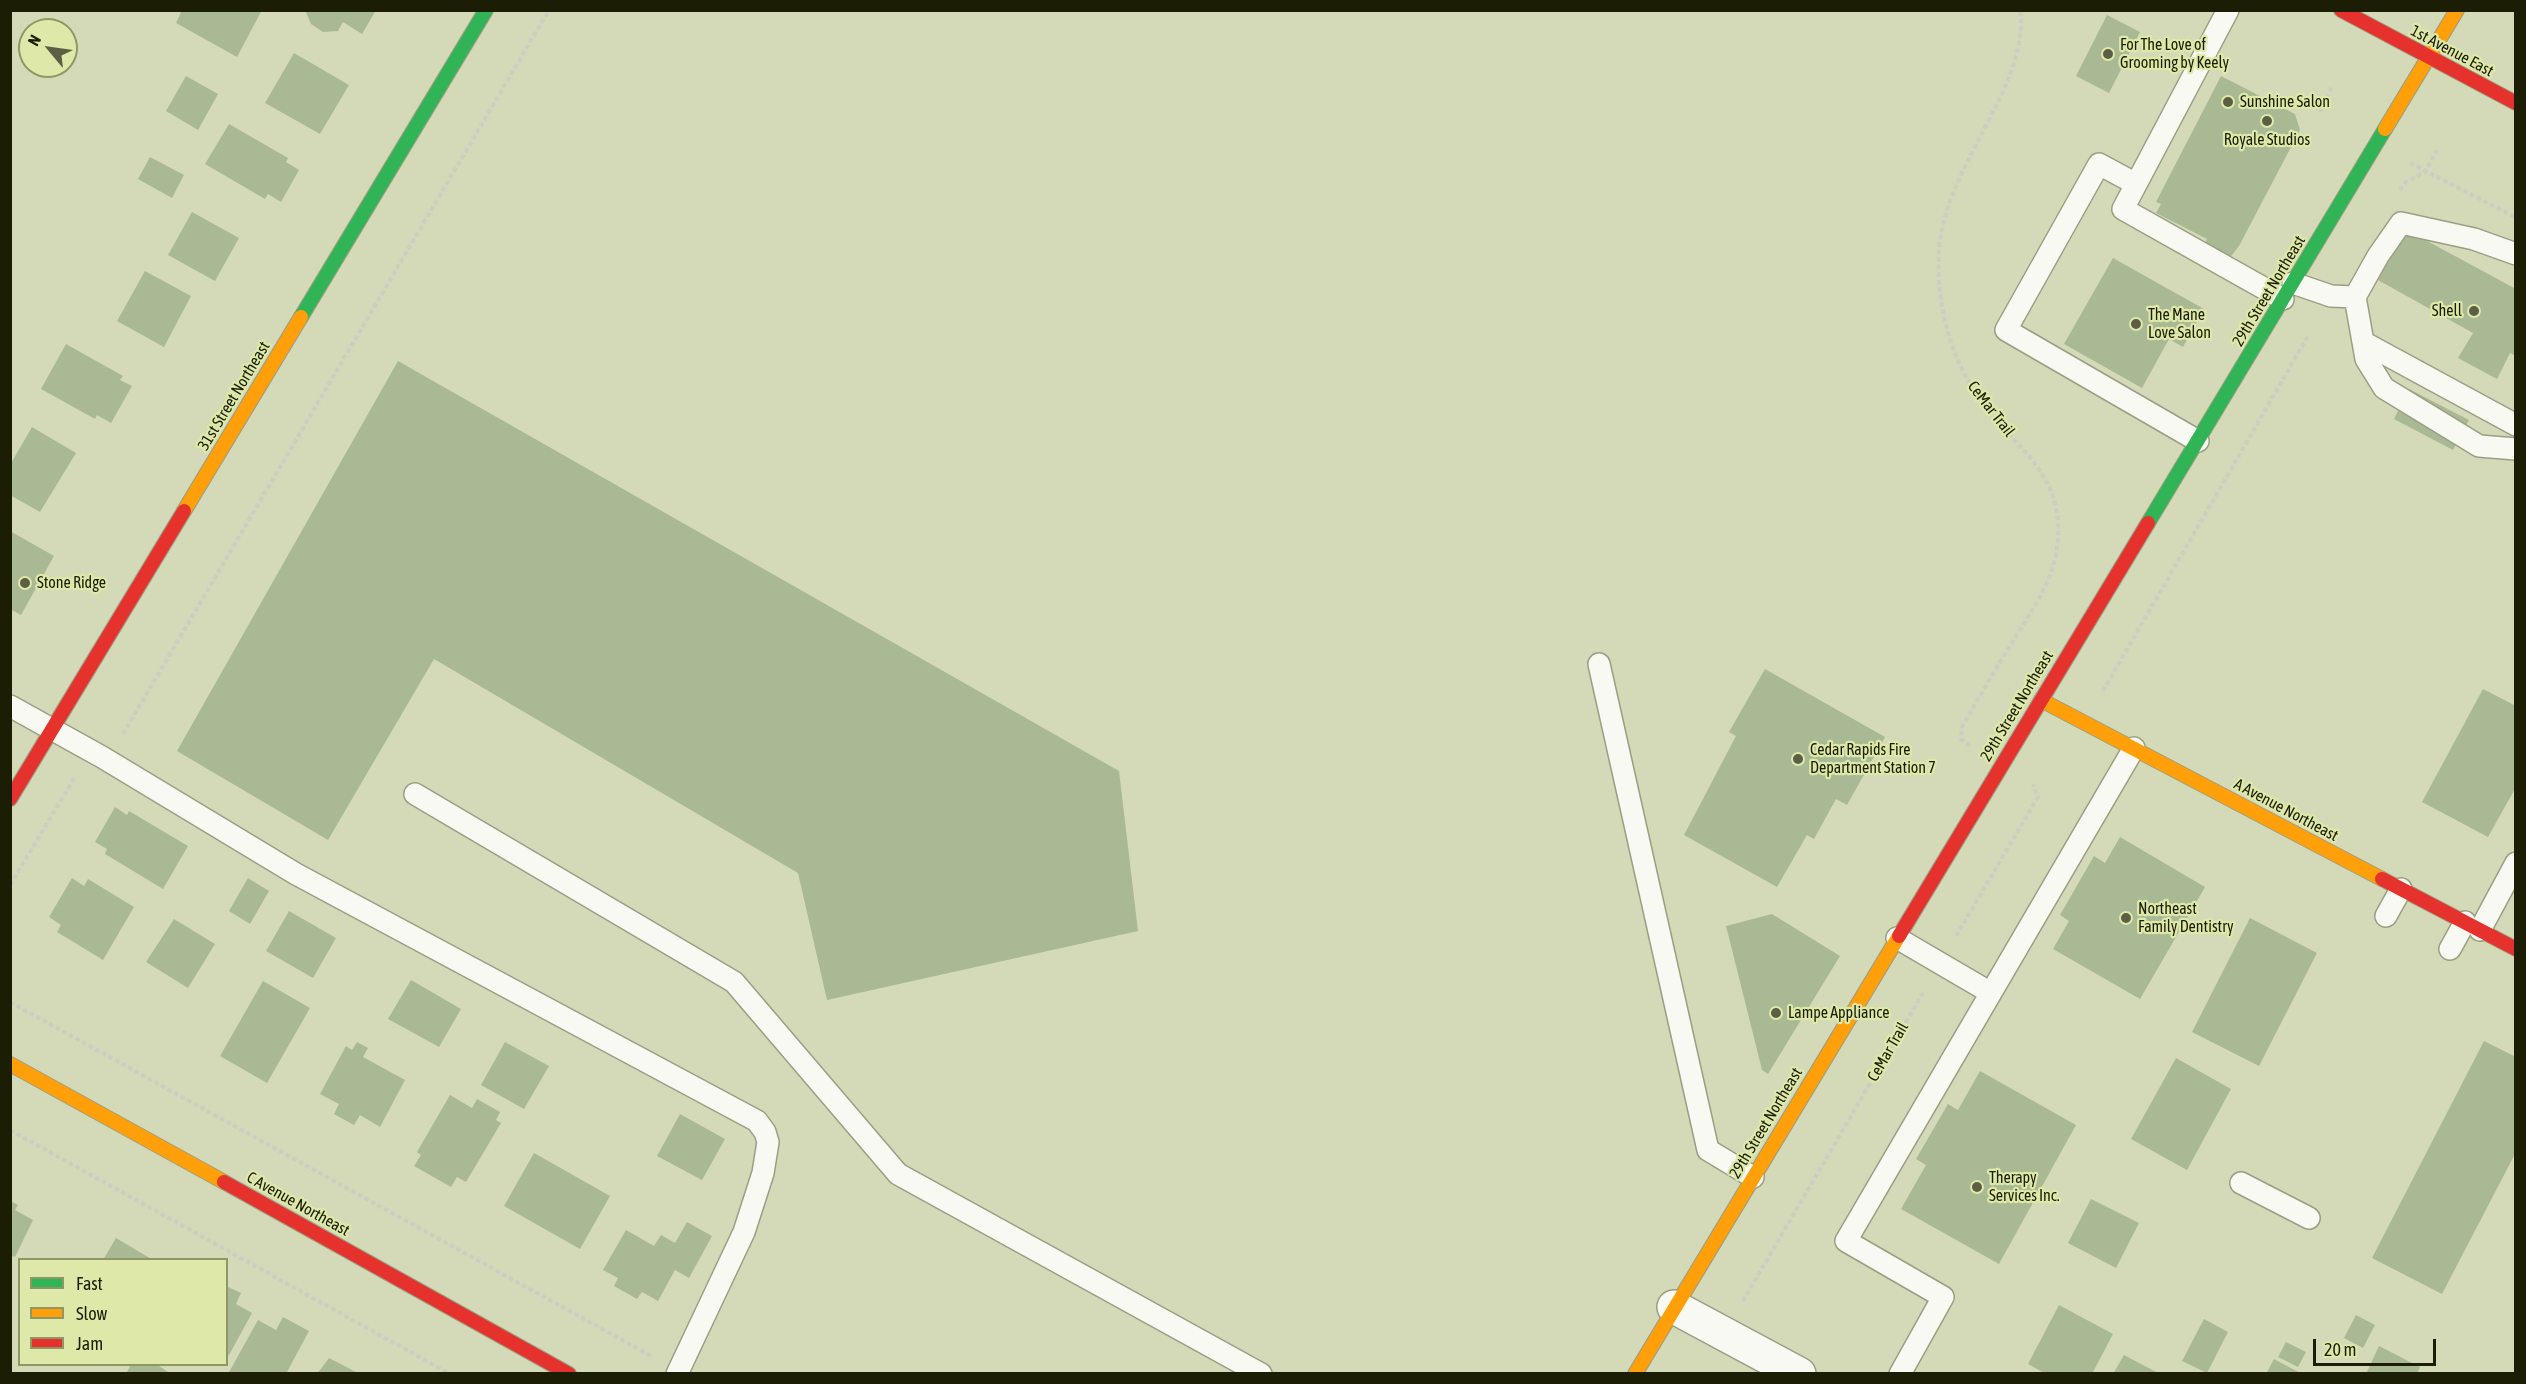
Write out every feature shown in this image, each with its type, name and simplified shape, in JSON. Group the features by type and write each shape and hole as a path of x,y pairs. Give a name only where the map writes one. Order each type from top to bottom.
{"street":[{"name":"31st Street Northeast","path":"10,799 486,10"},
{"name":"1st Avenue East","path":"2341,10 2516,103"},
{"name":"29th Street Northeast","path":"1635,1374 2457,10"},
{"name":"A Avenue Northeast","path":"2041,700 2516,949"},
{"name":"C Avenue Northeast","path":"10,1064 569,1374"},
{"path":"1674,1306 1799,1374"}],"lane":[{"path":"2228,10 2123,209 2288,291 2355,297"},
{"path":"2136,184 2099,164 2006,330 2198,441"},
{"path":"2516,254 2474,239 2401,223 2378,256 2355,297 2366,359 2384,388 2479,446 2516,449"},
{"path":"2363,342 2516,425"},
{"path":"1599,663 1708,1150 1753,1177"},
{"path":"10,706 102,757 296,874 757,1121 765,1132 768,1142 763,1173 744,1232 677,1372"},
{"path":"1900,1374 1942,1297 1846,1241 2134,748"},
{"path":"415,794 734,982 898,1174 1262,1374"},
{"path":"2450,949 2473,926 2516,863"},
{"path":"2386,916 2401,888"},
{"path":"1897,938 1991,993"},
{"path":"2241,1183 2309,1218"}],"path":[{"path":"122,736 549,10"},
{"name":"CeMar Trail","path":"1974,748 1961,739 1962,727 2046,585 2057,549 2057,505 2054,497 2042,472 1977,395 1959,365 1946,326 1939,290 1939,251 1945,211 2018,55 2022,23 2020,10"},
{"path":"2320,112 2333,85"},
{"path":"2400,191 2406,182 2425,172 2437,150"},
{"path":"2408,161 2516,218"},
{"path":"2100,696 2331,296"},
{"path":"10,885 76,774"},
{"name":"CeMar Trail","path":"1739,1307 2038,797"},
{"path":"10,1002 677,1372"},
{"path":"10,1130 450,1374"}],"building":[{"path":"182,10 262,10 237,57 176,23"},
{"path":"305,10 376,10 362,34 343,22 338,31 323,32 311,24"},
{"name":"For The Love of Grooming by Keely","path":"2107,15 2140,32 2109,93 2076,76"},
{"path":"294,53 349,85 320,134 265,103"},
{"path":"186,76 218,94 198,130 166,111"},
{"path":"2221,76 2295,114 2300,130 2239,246 2228,260 2203,248 2207,239 2156,213 2161,204 2156,202"},
{"path":"229,124 288,158 286,162 299,170 281,202 268,194 265,199 205,164"},
{"path":"150,157 184,175 172,198 138,179"},
{"path":"192,212 239,238 215,281 168,255"},
{"name":"Shell","path":"2405,229 2516,289 2516,356 2510,353 2497,379 2458,358 2473,333 2378,280"},
{"name":"The Mane Love Salon","path":"2113,258 2204,309 2183,347 2169,339 2142,388 2064,344"},
{"path":"145,271 191,296 164,347 117,321"},
{"path":"66,344 123,376 120,380 132,386 111,423 97,415 95,419 41,389"},
{"path":"398,361 1119,771 1138,931 827,1000 798,873 434,659 328,840 177,751"},
{"path":"2409,389 2469,420 2453,450 2394,419"},
{"path":"32,427 76,453 40,512 10,495 10,465"},
{"name":"Stone Ridge","path":"10,531 54,556 21,615 10,609"},
{"name":"Cedar Rapids Fire Department Station 7","path":"1765,669 1885,737 1847,805 1836,799 1814,839 1807,835 1777,887 1684,835 1736,736 1729,732"},
{"path":"2483,689 2516,706 2516,787 2488,837 2422,802"},
{"path":"115,807 127,815 129,811 188,846 163,889 105,854 107,849 95,842"},
{"name":"Northeast Family Dentistry","path":"2120,837 2205,887 2140,999 2053,949 2069,921 2060,915 2094,856 2105,863"},
{"path":"72,878 84,886 88,879 134,907 103,960 57,932 61,925 49,917"},
{"path":"248,878 269,891 250,924 229,911"},
{"path":"289,911 336,938 313,978 266,951"},
{"name":"Lampe Appliance","path":"1772,914 1840,956 1768,1074 1762,1070 1726,926"},
{"path":"2250,918 2317,953 2259,1066 2192,1032"},
{"path":"174,919 215,944 188,988 146,962"},
{"path":"411,980 461,1009 439,1047 388,1019"},
{"path":"263,981 310,1008 267,1083 220,1056"},
{"path":"2484,1041 2516,1057 2516,1152 2442,1294 2372,1258"},
{"path":"357,1042 368,1048 363,1057 405,1080 380,1127 360,1115 354,1125 334,1114 339,1104 320,1094 346,1046 352,1050"},
{"path":"505,1042 549,1066 524,1109 481,1085"},
{"path":"2176,1058 2231,1089 2187,1170 2131,1139"},
{"name":"Therapy Services Inc.","path":"1980,1071 2076,1125 1999,1264 1901,1209 1926,1165 1916,1159 1948,1104 1958,1110"},
{"path":"450,1095 472,1108 477,1099 500,1112 496,1120 501,1123 466,1182 457,1177 451,1187 414,1166 421,1155 417,1152"},
{"path":"680,1114 725,1139 702,1180 657,1156"},
{"path":"534,1153 610,1196 580,1249 504,1206"},
{"path":"2091,1199 2139,1223 2116,1268 2068,1243"},
{"path":"10,1201 18,1205 15,1210 33,1220 15,1257 13,1256 10,1260"},
{"path":"687,1222 712,1236 689,1278 675,1270 658,1301 642,1292 637,1299 614,1286 618,1278 603,1270 626,1230 654,1246 661,1235 675,1243"},
{"path":"116,1238 150,1258 104,1258"},
{"path":"228,1287 241,1293 236,1304 252,1313 229,1355"},
{"path":"2059,1305 2113,1334 2092,1374 2046,1374 2028,1364"},
{"path":"2356,1315 2375,1325 2363,1348 2344,1338"},
{"path":"283,1317 309,1331 286,1374 228,1374 258,1320 276,1330"},
{"path":"2204,1319 2228,1332 2207,1373 2182,1361"},
{"path":"2286,1342 2306,1352 2298,1367 2278,1357"},
{"path":"2379,1346 2420,1367 2417,1374 2366,1374"},
{"path":"2124,1355 2160,1374 2113,1374"},
{"path":"329,1358 356,1372 355,1374 317,1374"},
{"path":"2274,1359 2302,1374 2266,1374"},
{"path":"130,1366 159,1366 171,1374 126,1374"}],"traffic: fast":[{"path":"301,317 486,10"},
{"path":"2148,523 2385,129"}],"traffic: slow":[{"path":"2385,129 2457,10"},
{"path":"184,511 301,317"},
{"path":"2041,700 2382,879"},
{"path":"1635,1374 1899,936"},
{"path":"10,1064 224,1182"}],"traffic: jam":[{"path":"2341,10 2516,103"},
{"path":"10,799 184,511"},
{"path":"1899,936 2148,523"},
{"path":"2382,879 2516,949"},
{"path":"224,1182 569,1374"}],"place":[{"name":"For The Love of Grooming by Keely","path":"2108,54"},
{"name":"Sunshine Salon","path":"2228,102"},
{"name":"Royale Studios","path":"2267,121"},
{"name":"Shell","path":"2474,311"},
{"name":"The Mane Love Salon","path":"2136,324"},
{"name":"Stone Ridge","path":"25,583"},
{"name":"Cedar Rapids Fire Department Station 7","path":"1798,759"},
{"name":"Northeast Family Dentistry","path":"2126,918"},
{"name":"Lampe Appliance","path":"1776,1013"},
{"name":"Therapy Services Inc.","path":"1977,1187"}]}
